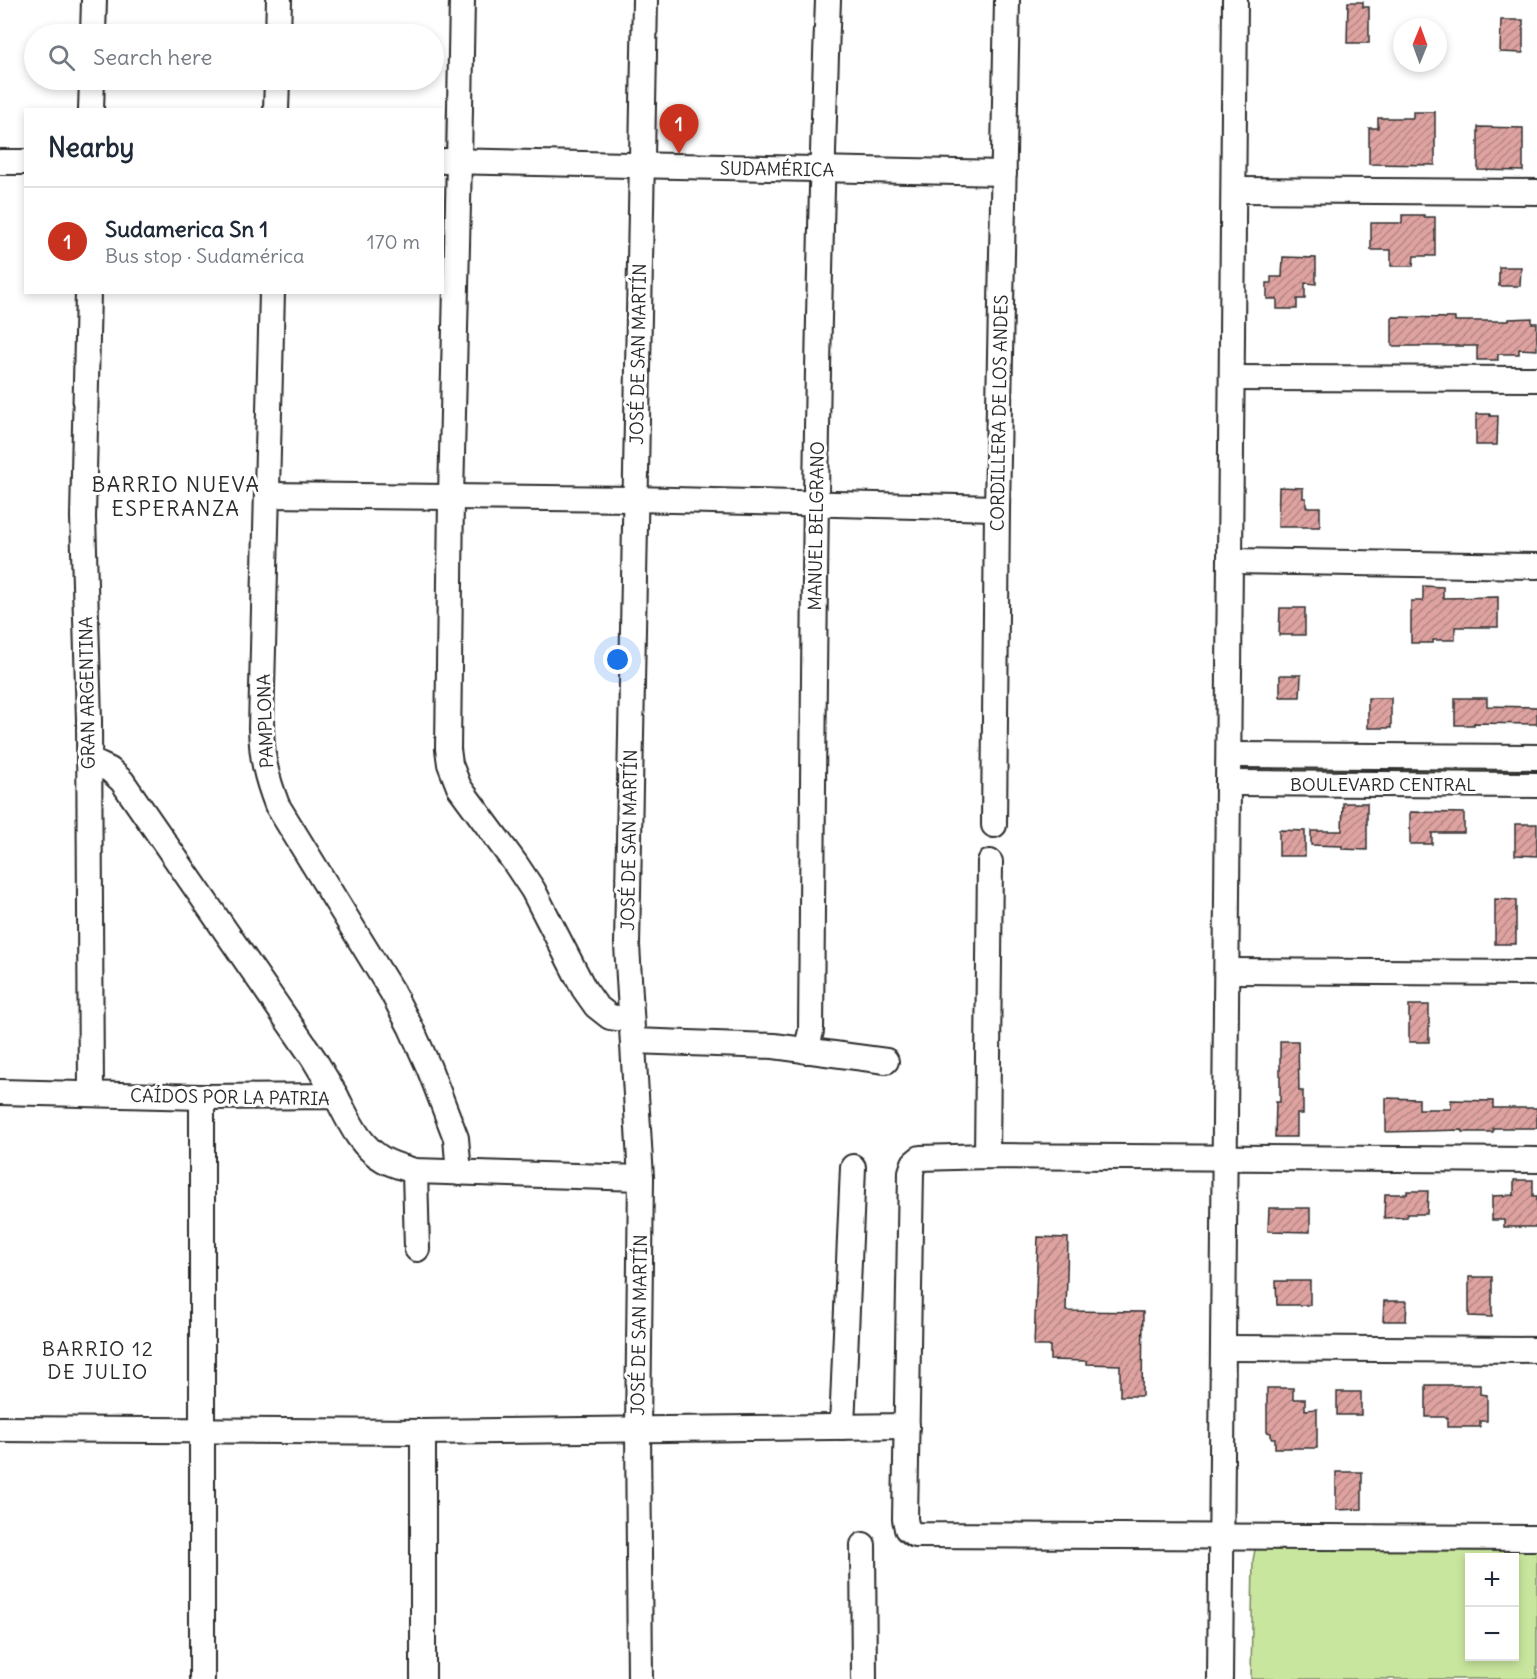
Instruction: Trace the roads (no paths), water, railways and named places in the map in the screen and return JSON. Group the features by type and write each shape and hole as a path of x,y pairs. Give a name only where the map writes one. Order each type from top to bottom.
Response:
{"street":[{"path":"93,24 94,0"},
{"path":"278,24 279,0"},
{"path":"462,0 451,161 448,749 450,765 459,787 533,890 584,989 596,1006 610,1017 632,1030 886,1061"},
{"name":"JOSÉ DE SAN MARTÍN","path":"640,1679 638,1429 641,1178 627,945 645,0"},
{"name":"MANUEL BELGRANO","path":"806,1051 811,1031 816,503 822,170 828,0"},
{"name":"CORDILLERA DE LOS ANDES","path":"994,825 997,508 1007,0"},
{"path":"1220,1679 1235,0"},
{"path":"91,108 92,90"},
{"path":"276,108 277,90"},
{"name":"SUDAMÉRICA","path":"451,161 1004,173"},
{"path":"0,162 24,162"},
{"path":"1234,190 1537,192"},
{"name":"GRAN ARGENTINA","path":"87,294 83,517 89,720 91,1094"},
{"name":"PAMPLONA","path":"272,294 262,757 277,805 387,983 411,1028 456,1138 459,1173"},
{"path":"1232,378 1537,379"},
{"path":"267,495 635,499 997,508"},
{"path":"1230,561 1537,566"},
{"name":"BOULEVARD CENTRAL","path":"1229,755 1537,757"},
{"path":"89,760 110,770 122,781 314,1059 336,1096"},
{"name":"BOULEVARD CENTRAL","path":"1228,783 1537,785"},
{"path":"987,1156 990,862"},
{"path":"1227,971 1537,973"},
{"name":"CAÍDOS POR LA PATRIA","path":"0,1092 202,1097 336,1096 354,1132 368,1149 385,1161 415,1171 641,1178"},
{"path":"202,1097 202,1679"},
{"path":"1537,1160 987,1156 920,1158 914,1163 910,1172 905,1519 907,1529 915,1535 1537,1538"},
{"path":"842,1427 853,1167"},
{"path":"415,1171 417,1249"},
{"path":"1223,1348 1537,1350"},
{"path":"0,1429 423,1432 907,1426"},
{"path":"423,1432 423,1679"},
{"path":"863,1545 864,1679"}],"place":[{"name":"Sudamerica Sn 1","path":"679,154"}],"district":[{"name":"BARRIO NUEVA ESPERANZA","path":"176,496"},
{"name":"BARRIO 12 DE JULIO","path":"98,1360"}]}
